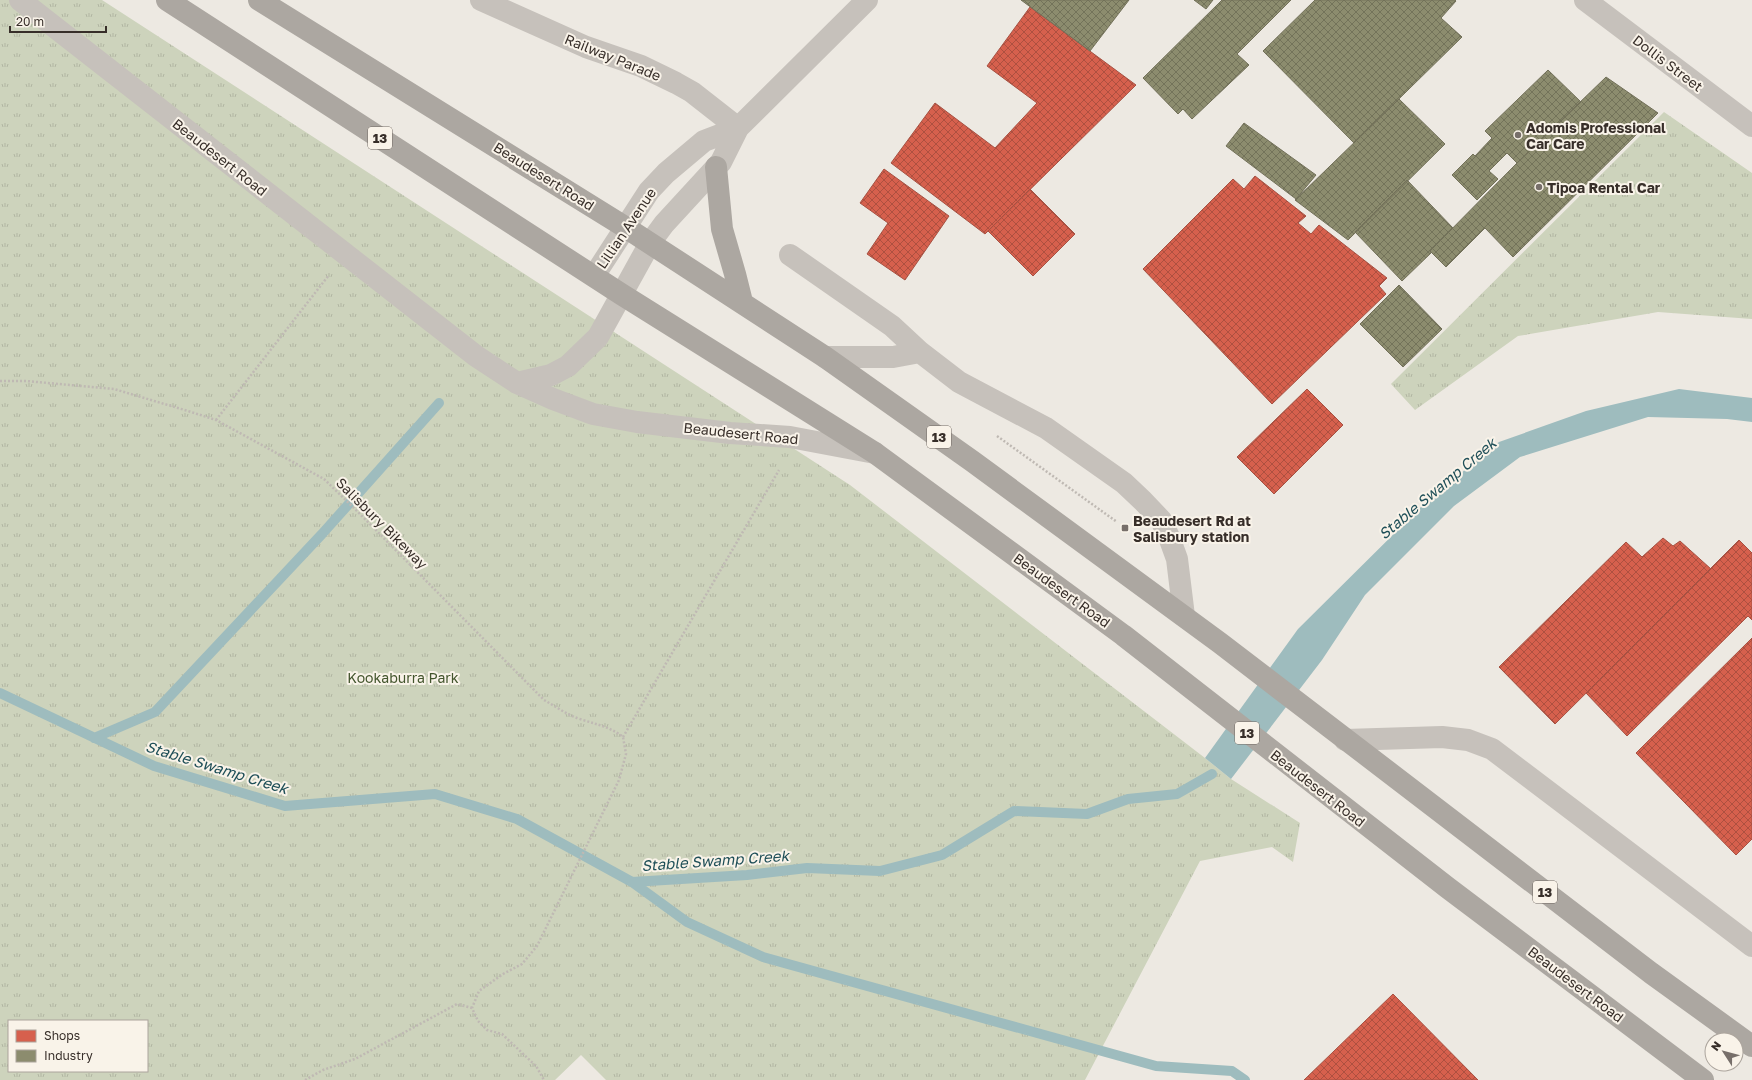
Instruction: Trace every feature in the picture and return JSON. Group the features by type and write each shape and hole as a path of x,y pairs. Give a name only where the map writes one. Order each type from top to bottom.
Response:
{"highway":[{"name":"Beaudesert Road","path":"167,0 622,294 875,454 1124,635 1307,780 1703,1080"},
{"name":"Beaudesert Road","path":"259,0 625,227 825,357 972,460 1184,616 1651,973 1752,1046"},
{"path":"716,168 722,229 742,302"}],"street":[{"name":"Beaudesert Road","path":"20,0 476,356 517,382 553,399 593,414 637,422 730,433 790,437 875,454"},
{"name":"Railway Parade","path":"481,0 586,47 641,66 676,83 692,92 738,128"},
{"name":"Lillian Avenue","path":"622,294 650,243 664,224 721,162 738,128 867,0"},
{"name":"Dollis Street","path":"1585,0 1752,126"},
{"name":"Lillian Avenue","path":"594,276 649,191 666,173 704,140 738,128"},
{"path":"790,255 892,326 920,352 959,382 1046,428 1124,483 1161,520 1177,559 1184,616"},
{"path":"517,382 551,374 568,366 598,337 622,294"},
{"path":"825,357 893,357 920,352"},
{"path":"1343,738 1442,737 1468,740 1492,749 1752,946"}],"path":[{"path":"216,420 345,254"},
{"name":"Salisbury Bikeway","path":"0,381 26,381 114,389 216,420 324,479 544,700 577,718 599,724 616,731 623,737"},
{"path":"472,1008 479,991 503,974 522,964 537,946 619,780 626,754 623,737 780,470"},
{"path":"305,1080 323,1070 355,1059 457,1004 472,1008 478,1020 487,1030 502,1034 536,1066 544,1080"}],"green space":[{"name":"Kookaburra Park","path":"0,0 102,0 850,485 1231,779 1300,823 1293,862 1272,847 1200,861 1085,1080 606,1080 581,1055 555,1080 0,1080"},
{"path":"1664,112 1752,173 1752,319 1658,312 1518,336 1415,410 1391,384"}],"water":[{"path":"1679,389 1752,398 1752,422 1727,419 1648,417 1520,457 1454,506 1365,595 1322,660 1231,779 1205,758 1298,629 1428,500 1499,442 1586,411"}],"building: Shops":[{"path":"1030,7 1136,85 985,234 891,163 935,103 995,148 1037,103 987,66"},
{"path":"884,169 949,216 905,280 867,254 888,223 860,203"},
{"path":"1255,176 1306,216 1298,223 1311,234 1319,225 1387,278 1379,286 1386,294 1272,404 1143,269 1233,179 1244,189"},
{"path":"1030,189 1075,234 1033,276 988,231"},
{"path":"1307,389 1343,425 1274,494 1237,457"},
{"path":"1663,538 1673,546 1680,541 1711,569 1555,724 1499,667 1626,542 1642,557"},
{"path":"1739,540 1752,553 1752,620 1748,616 1627,736 1586,693"},
{"path":"1752,638 1752,839 1736,855 1636,753"},
{"path":"1393,994 1478,1080 1304,1080"}],"building: Industry":[{"path":"1021,0 1129,0 1090,51"},
{"path":"1194,0 1213,0 1206,9"},
{"path":"1222,0 1291,0 1237,54 1249,65 1192,119 1183,109 1178,114 1143,78"},
{"path":"1315,0 1455,0 1456,1 1441,18 1462,37 1354,143 1263,51"},
{"name":"Adomis Professional Car Care","path":"1548,70 1581,102 1517,163 1507,153 1489,171 1498,179 1477,200 1452,175 1473,154 1475,156 1492,138 1485,131"},
{"name":"Tipoa Rental Car","path":"1606,77 1658,113 1513,257 1485,228 1446,267 1430,251 1517,163"},
{"path":"1399,99 1445,144 1348,240 1295,200"},
{"path":"1244,123 1316,175 1296,199 1226,146"},
{"path":"1407,180 1453,228 1430,251 1431,253 1402,281 1355,232"},
{"path":"1399,285 1442,329 1403,367 1360,324"}],"waterway":[{"path":"94,738 155,712 322,534 439,403"},
{"name":"Stable Swamp Creek","path":"0,693 154,766 285,806 435,794 517,819 632,882 747,875 807,868 880,871 942,855 1014,811 1087,814 1128,799 1177,794 1212,774"},
{"path":"632,882 687,922 763,957 1156,1066 1232,1071 1245,1080"}],"place":[{"name":"Adomis Professional Car Care","path":"1518,135"},
{"name":"Tipoa Rental Car","path":"1539,187"},
{"name":"Beaudesert Rd at Salisbury station","path":"1125,528"}]}
